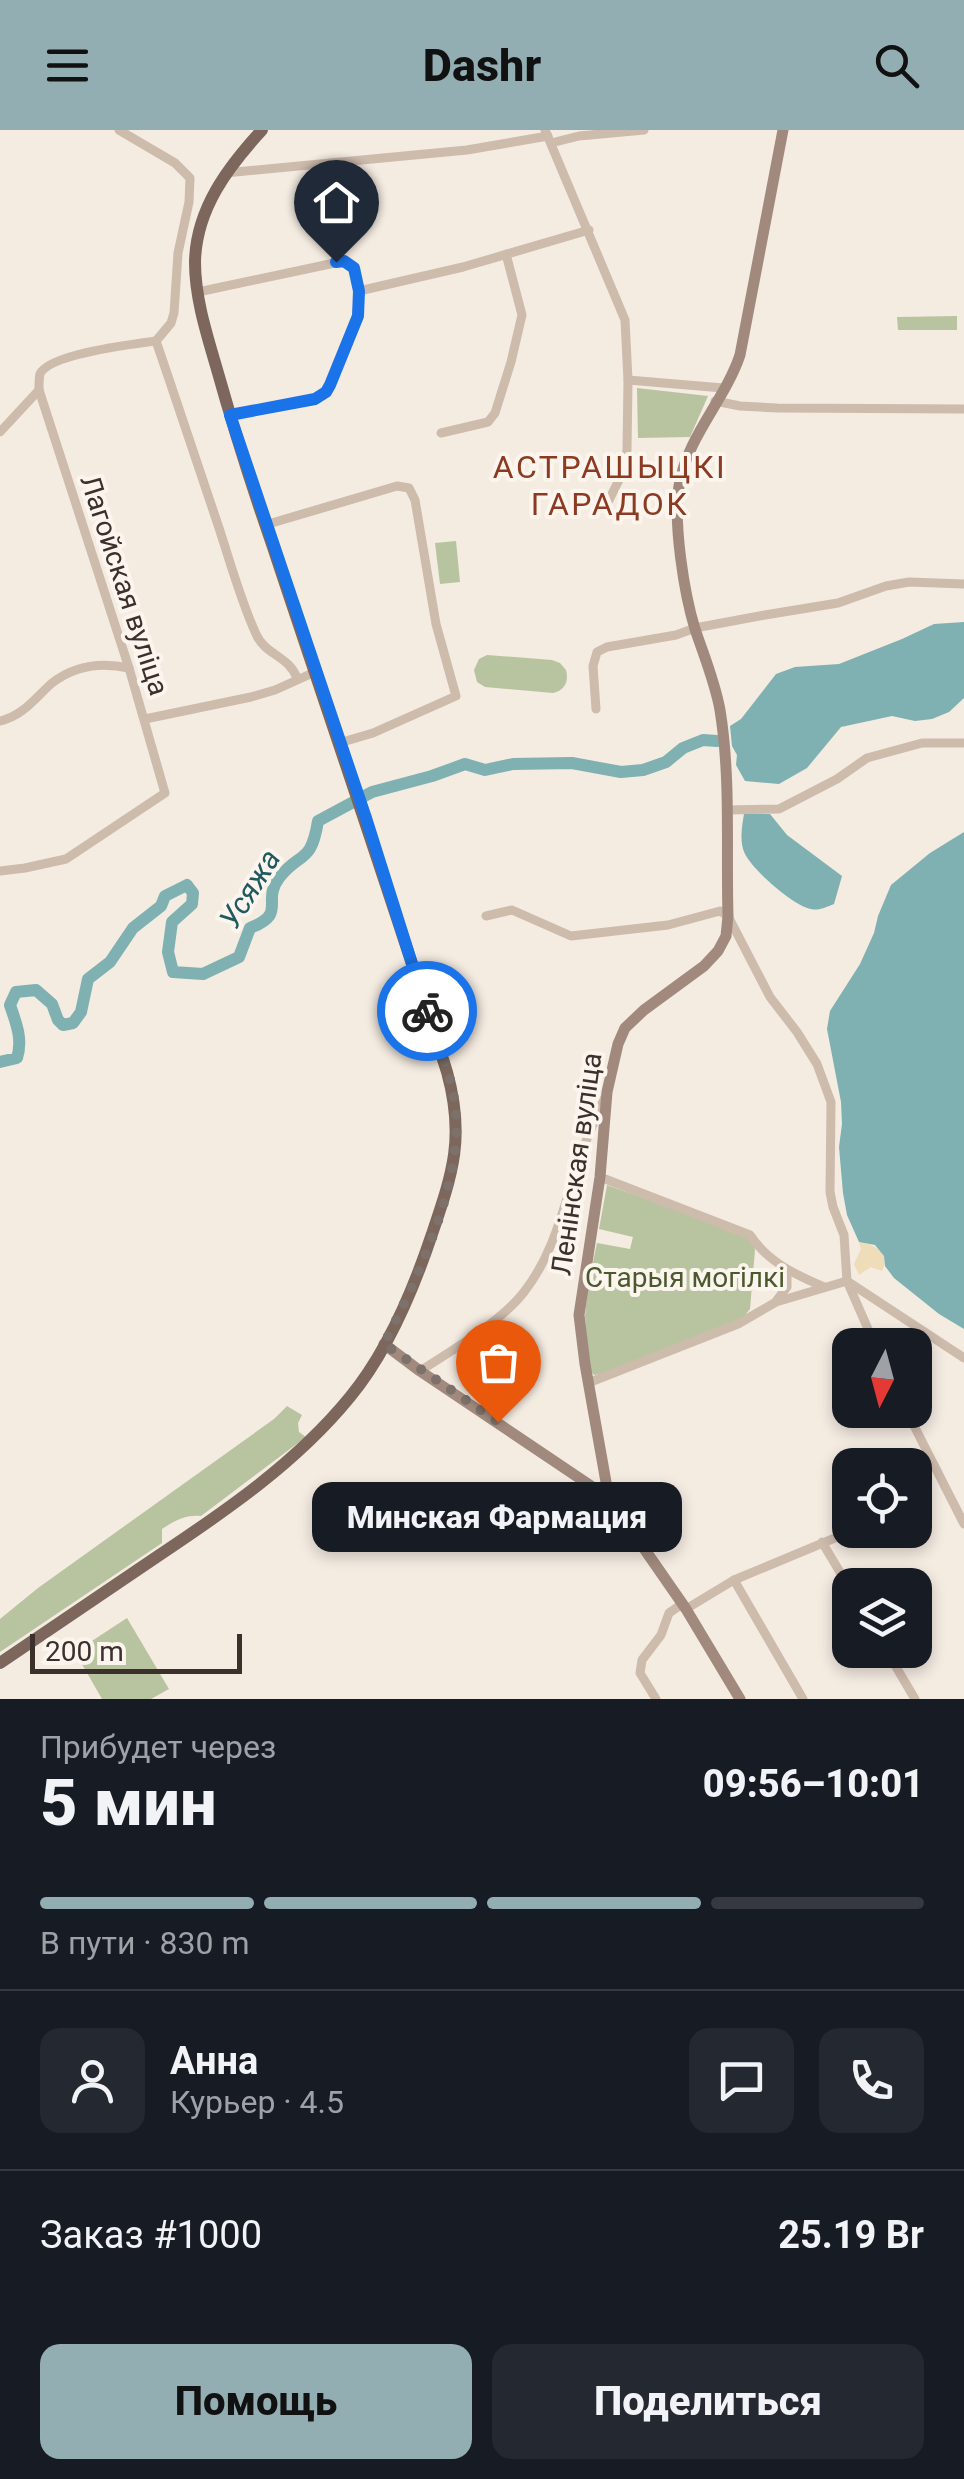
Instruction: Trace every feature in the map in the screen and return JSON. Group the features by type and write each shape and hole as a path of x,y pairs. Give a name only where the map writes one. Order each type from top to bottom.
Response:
{"main road":[{"path":"0,1663 201,1527 295,1456 352,1395 384,1344 415,1282 446,1191 456,1146 456,1115 447,1072 230,415 197,285 195,258 208,204 225,174 262,130"}],"street":[{"path":"0,432 39,390 39,376 44,370 94,350 156,340 172,323 190,178 175,164 119,130"},
{"path":"225,174 468,150 548,136 644,130"},
{"name":"Ленінская вуліца","path":"603,1494 606,1482 579,1315 600,1177 606,1092 625,1028 704,966 726,936 728,916 724,738 718,698 686,589 680,483 740,354 783,130"},
{"path":"548,136 625,320 628,450 605,508"},
{"path":"359,291 589,230"},
{"path":"440,433 488,422 495,414 522,316 506,254"},
{"path":"176,281 197,285 344,261 354,268 359,291 356,323 326,392 315,399 230,415"},
{"path":"156,340 258,640 287,662 297,678"},
{"path":"628,380 723,388"},
{"name":"Лагойская вуліца","path":"0,871 66,859 165,793 39,390"},
{"path":"715,401 777,408 964,409"},
{"path":"265,525 397,486 409,488 415,500 436,624 456,696 373,732 339,742"},
{"path":"596,709 593,666 597,652 607,647 838,604 886,586 909,582 964,584"},
{"path":"0,721 26,708 52,683 80,669 101,664 129,668"},
{"path":"144,719 275,690 315,672"},
{"path":"727,810 778,810 867,758 922,742 964,743"},
{"path":"486,916 512,910 571,936 668,924 720,911 728,916 770,997 818,1064 831,1102 830,1192 844,1235 847,1281 868,1328"},
{"path":"420,1370 494,1320 522,1295 542,1266 606,1092"},
{"path":"600,1177 750,1235 757,1246 787,1271 824,1286"},
{"path":"776,1302 787,1287 787,1271"},
{"path":"588,1383 738,1324 776,1302 847,1281 964,1358"},
{"path":"384,1344 603,1494 684,1607 740,1699"},
{"path":"932,1464 964,1524"},
{"path":"656,1699 640,1673 642,1660 661,1635 668,1614 734,1580 832,1538"},
{"path":"822,1542 837,1568"},
{"path":"734,1580 803,1699"},
{"path":"897,1668 916,1699"}],"green space":[{"path":"957,316 957,330 898,330 897,317"},
{"path":"637,388 708,396 690,437 638,438"},
{"path":"456,541 460,582 440,584 435,543"},
{"path":"487,655 552,660 566,670 566,681 561,690 553,693 485,687 477,682 474,670 479,659"},
{"name":"Старыя могілкі","path":"607,1185 748,1236 755,1250 750,1309 743,1318 594,1375 589,1369 585,1316 597,1243 630,1249 633,1237 599,1229"},
{"path":"287,1406 302,1415 299,1432 306,1437 201,1516 185,1517 162,1529 162,1543 0,1652 0,1619"},
{"path":"127,1618 169,1689 151,1699 102,1699 75,1652"}],"sand":[{"path":"859,1242 876,1247 883,1254 882,1271 871,1267 859,1275 854,1264 861,1249"}],"water":[{"path":"964,622 964,698 949,712 932,719 915,721 892,716 841,727 807,768 779,784 745,781 736,765 730,726 741,719 776,674 795,667 839,664 934,624"},
{"path":"744,814 770,814 787,835 842,876 834,904 817,909 803,906 765,878 743,849"},
{"path":"964,832 964,1329 894,1278 875,1245 859,1242 847,1215 843,1193 841,1102 827,1029 830,1011 860,964 891,885"}],"waterway":[{"name":"Усяжа","path":"0,1062 17,1058 19,1051 10,1005 16,992 36,990 52,1004 63,1025 73,1023 81,1012 88,979 110,962 133,928 161,906 165,896 187,885 193,893 192,904 172,922 168,952 173,972 203,974 239,957 250,928 271,912 272,894 279,878 312,845 318,821 372,792 465,764 485,770 513,764 572,763 621,772 643,770 666,762 683,748 703,740 717,741"}],"way so far":[{"path":"427,1011 454,1096 454,1167 422,1266 384,1344 498,1422"}],"place":[{"name":"Минская Фармация","path":"498,1422"}],"district":[{"name":"АСТРАШЫЦКІ ГАРАДОК","path":"610,486"}],"route":[{"path":"336,262 344,261 354,268 358,309 356,323 326,392 315,399 230,415 427,1011"}]}
